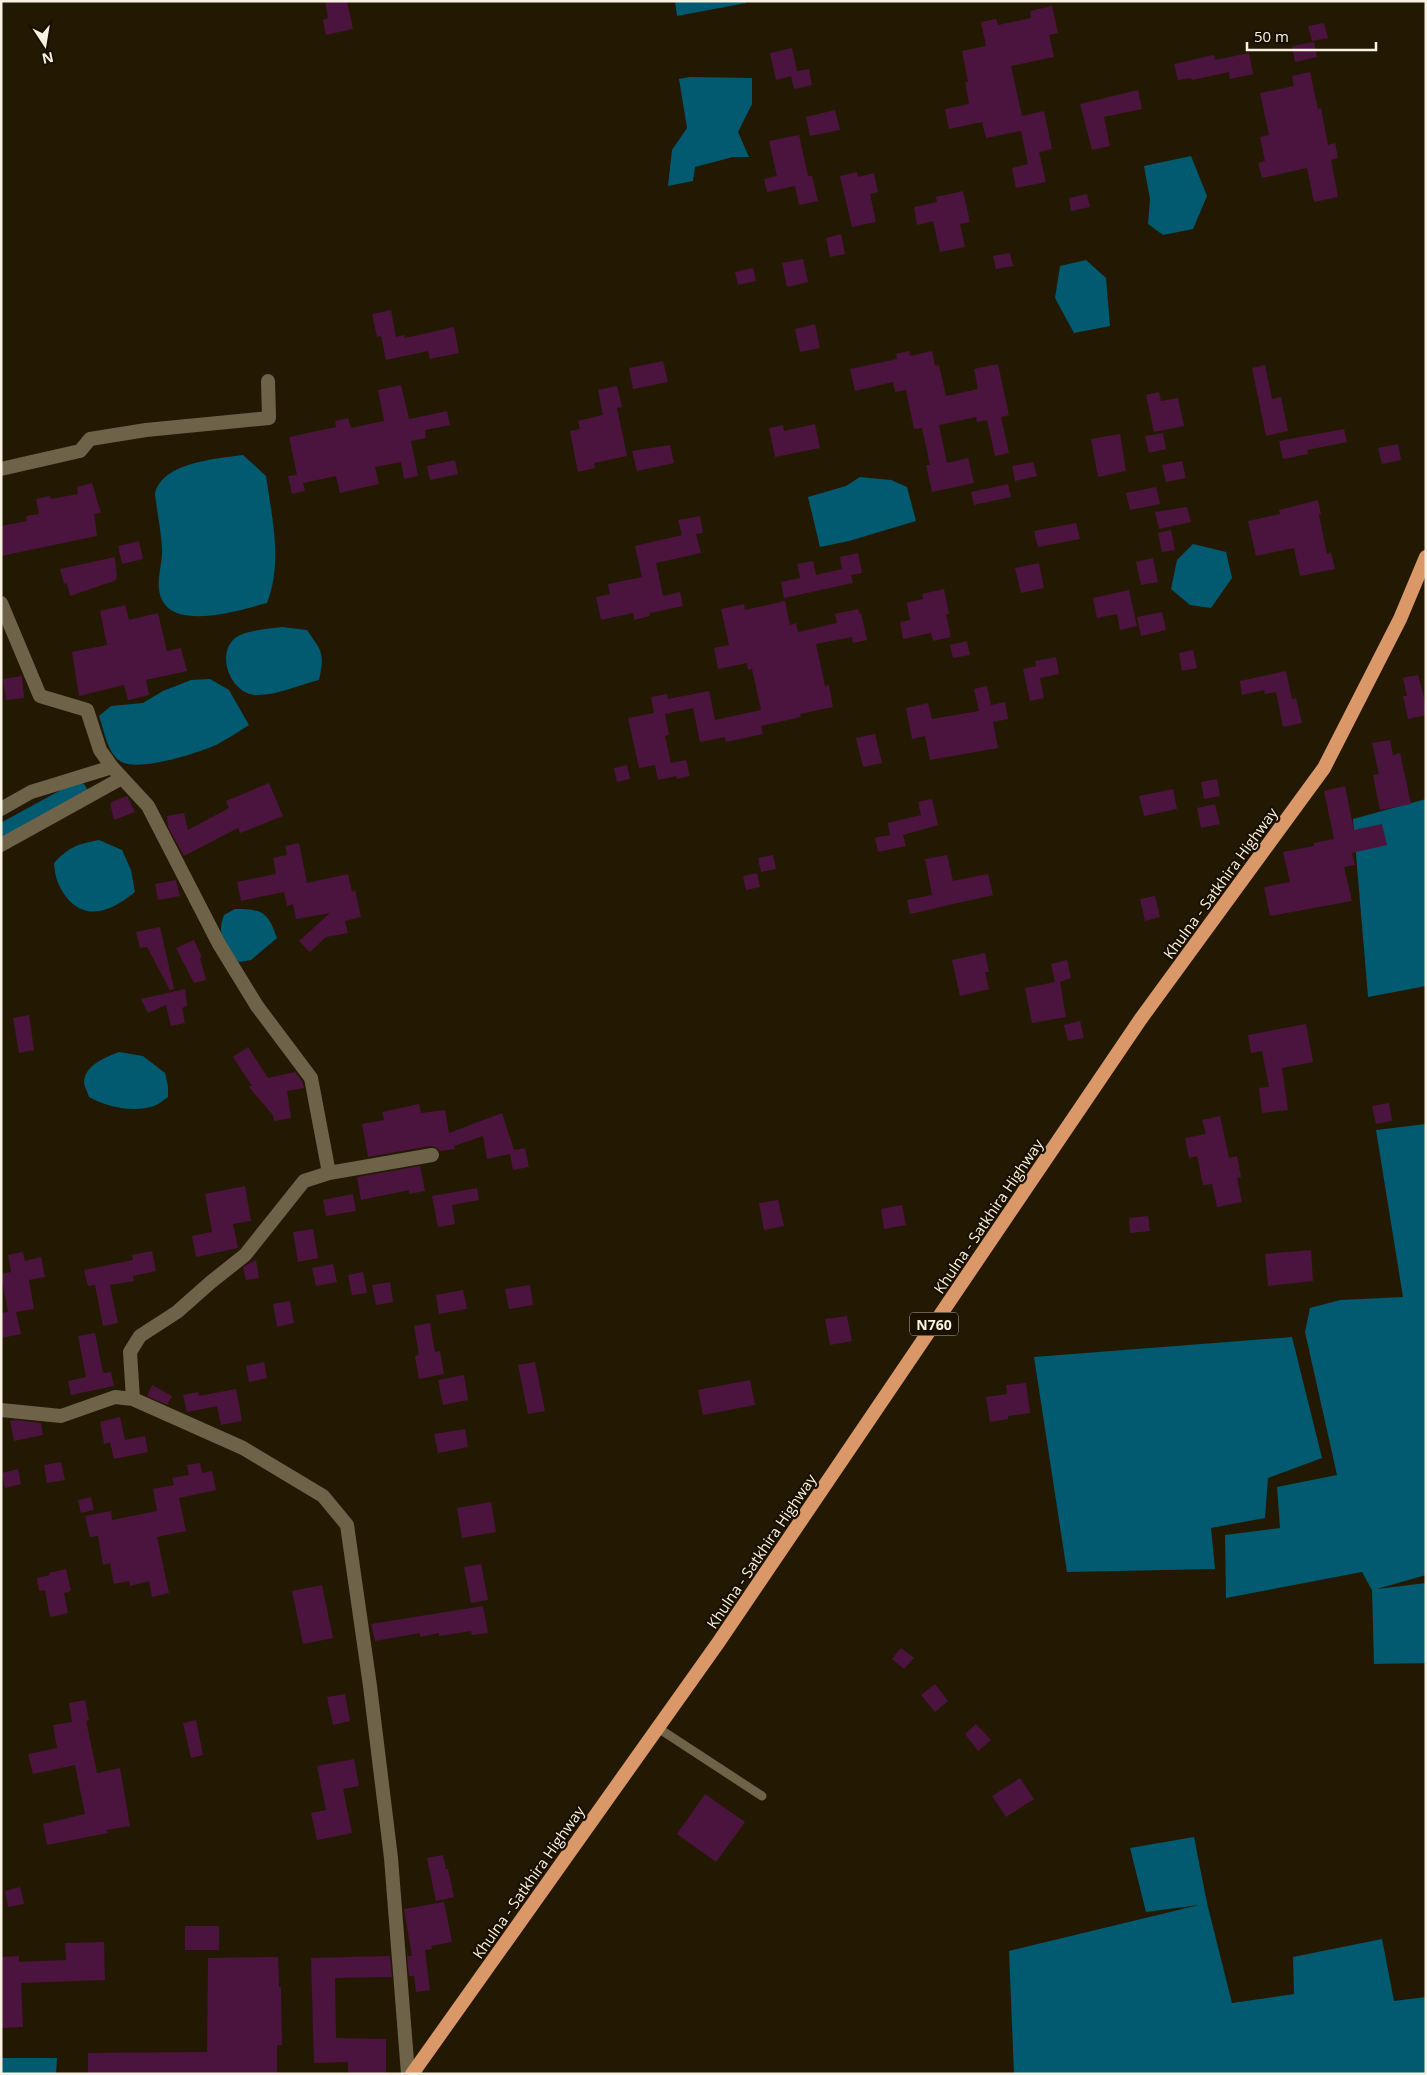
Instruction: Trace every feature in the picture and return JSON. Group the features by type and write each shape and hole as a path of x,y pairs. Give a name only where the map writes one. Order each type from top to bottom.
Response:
{"highway":[{"name":"Khulna - Satkhira Highway","path":"412,2074 724,1634 1140,1020 1324,768 1400,619 1426,557"}],"street":[{"path":"1,469 80,451 90,439 146,430 269,418 268,380"},
{"path":"1,603 40,696 86,710 100,750 148,806 219,944 258,1006 311,1078 329,1173"},
{"path":"1,808 31,792 117,772"},
{"path":"1,845 117,772"},
{"path":"133,1399 130,1352 140,1336 178,1312 245,1255 304,1181 329,1173 432,1155"},
{"path":"1,1410 60,1416 115,1397 133,1399 243,1448 323,1496 346,1525 369,1676 391,1858 408,2074"}],"lane":[{"path":"658,1728 762,1796"}],"water":[{"path":"675,1 746,1 746,3 677,16"},
{"path":"690,77 752,78 752,104 738,132 749,157 733,157 695,167 693,181 668,186 672,150 687,128 679,79"},
{"path":"1191,156 1207,196 1193,229 1163,235 1148,224 1150,199 1144,166"},
{"path":"1086,260 1106,278 1110,326 1074,333 1055,298 1060,266"},
{"path":"243,455 266,476 275,540 272,587 267,603 227,613 195,616 181,614 170,609 162,600 160,594 159,581 162,548 155,494 160,483 168,475 179,469 205,461"},
{"path":"860,477 891,480 907,487 916,521 849,541 820,547 808,497 846,486"},
{"path":"1193,544 1226,552 1232,578 1211,608 1190,605 1171,589 1177,560"},
{"path":"282,627 307,630 321,653 322,664 319,680 271,694 255,695 246,693 233,681 229,673 226,655 229,646 238,636 257,630"},
{"path":"210,679 229,690 249,725 216,745 196,753 153,763 128,764 120,761 112,752 99,716 111,706 143,703 163,691 191,680"},
{"path":"1426,799 1426,986 1368,997 1353,819"},
{"path":"99,840 122,850 131,870 135,892 110,908 92,912 75,906 67,898 57,882 54,863 75,847"},
{"path":"235,909 258,911 263,914 271,922 277,938 251,960 239,962 223,941 221,929 224,915"},
{"path":"119,1052 143,1056 165,1073 168,1097 154,1106 129,1109 104,1104 89,1097 84,1082 88,1071 97,1062"},
{"path":"1426,1124 1426,1575 1377,1589 1426,1583 1426,1663 1374,1664 1372,1590 1362,1572 1226,1598 1225,1535 1280,1528 1277,1487 1337,1475 1305,1332 1310,1308 1340,1300 1403,1297 1376,1130"},
{"path":"1292,1337 1322,1458 1268,1478 1265,1518 1211,1528 1215,1569 1067,1572 1034,1357"},
{"path":"1194,1837 1207,1903 1232,2003 1294,1994 1293,1957 1382,1939 1394,2001 1426,1997 1426,2074 1014,2074 1009,1951 1199,1905 1146,1912 1130,1848"},
{"path":"1,2058 57,2058 56,2074 1,2074"}],"building":[{"path":"325,1 347,1 353,29 326,35 323,20 328,18"},
{"path":"1052,6 1058,33 1049,35 1054,57 1011,66 1022,116 1044,111 1052,149 1039,152 1046,182 1016,188 1012,168 1028,164 1021,131 986,138 982,122 949,129 945,109 969,104 965,82 968,82 962,51 986,46 981,22 996,19 998,25 1031,18 1030,11"},
{"path":"1324,23 1328,38 1312,41 1308,26"},
{"path":"1314,42 1317,57 1295,62 1292,46"},
{"path":"792,48 797,71 809,69 812,85 794,89 791,76 776,80 770,53"},
{"path":"1249,53 1253,74 1230,79 1229,72 1192,80 1191,78 1178,80 1174,64 1214,55 1215,60"},
{"path":"1310,72 1318,109 1321,108 1328,145 1335,143 1338,158 1331,160 1338,197 1314,202 1307,168 1262,178 1258,163 1265,161 1260,137 1269,135 1260,93 1294,86 1292,76"},
{"path":"1138,90 1142,109 1104,117 1110,146 1092,150 1080,104"},
{"path":"835,110 840,130 810,136 806,117"},
{"path":"799,135 808,176 812,176 818,201 799,205 795,186 767,192 764,179 777,176 769,141"},
{"path":"857,172 858,177 874,173 878,192 870,194 876,222 852,227 840,176"},
{"path":"963,191 970,222 960,224 965,247 940,252 933,221 917,225 914,207 937,202 936,197"},
{"path":"1087,194 1090,207 1071,211 1069,198"},
{"path":"841,234 845,254 830,257 826,238"},
{"path":"1010,253 1013,266 996,269 993,256"},
{"path":"803,259 808,282 787,287 782,263"},
{"path":"753,268 756,281 738,285 735,272"},
{"path":"391,310 396,337 404,335 405,338 454,327 459,353 430,359 428,351 386,360 381,336 377,337 372,314"},
{"path":"815,324 820,348 800,352 795,329"},
{"path":"909,351 910,356 932,351 935,366 939,365 946,396 978,389 974,369 998,364 1009,415 1001,417 1009,453 995,456 987,420 977,422 976,417 939,425 947,463 968,458 974,483 932,492 926,465 930,465 922,428 914,429 906,390 895,392 893,382 855,391 850,369 897,359 896,354"},
{"path":"663,361 668,382 633,389 629,368"},
{"path":"1265,365 1272,399 1281,397 1288,431 1266,436 1252,368"},
{"path":"401,385 409,419 447,411 450,425 425,430 426,438 411,441 418,476 404,479 401,462 375,467 379,484 340,493 336,476 303,483 305,491 292,494 288,476 297,475 289,437 336,427 335,421 348,418 351,428 384,421 378,390"},
{"path":"617,386 622,407 617,408 627,456 594,463 595,468 578,472 570,431 580,429 578,421 603,415 598,390"},
{"path":"1159,392 1161,401 1178,398 1184,426 1154,432 1146,395"},
{"path":"815,424 820,448 775,457 769,428 783,425 784,431"},
{"path":"1344,429 1347,442 1307,450 1308,454 1283,459 1279,441"},
{"path":"1163,433 1166,449 1149,453 1145,436"},
{"path":"1120,434 1126,471 1098,477 1091,439"},
{"path":"1398,444 1401,460 1382,464 1378,448"},
{"path":"670,445 674,463 637,471 632,451"},
{"path":"455,460 458,474 430,480 427,466"},
{"path":"1182,461 1186,478 1166,482 1162,465"},
{"path":"1033,462 1037,476 1015,481 1012,466"},
{"path":"92,483 101,513 94,514 97,536 1,556 1,526 27,521 26,516 39,514 36,499 50,496 51,499 78,494 77,487"},
{"path":"1008,484 1011,497 974,505 971,492"},
{"path":"1156,487 1160,504 1130,510 1126,493"},
{"path":"1318,500 1327,554 1331,553 1335,569 1300,576 1294,548 1256,556 1248,521 1280,514 1279,510"},
{"path":"1187,507 1191,522 1159,529 1155,512"},
{"path":"700,516 703,533 696,534 701,553 656,563 663,596 680,592 683,606 650,613 650,616 634,620 633,613 601,620 596,597 610,594 608,584 642,577 635,546 682,535 678,520"},
{"path":"1076,523 1080,539 1038,547 1034,531"},
{"path":"1171,530 1175,550 1162,552 1158,533"},
{"path":"139,541 143,559 122,564 118,546"},
{"path":"858,553 862,573 851,575 853,583 784,598 781,582 800,578 797,564 813,561 816,575 842,569 840,557"},
{"path":"115,557 117,578 114,581 70,596 67,583 64,584 60,569"},
{"path":"1153,558 1158,582 1141,585 1136,562"},
{"path":"1039,563 1044,588 1021,593 1015,568"},
{"path":"944,589 949,614 946,614 951,637 933,641 931,633 903,639 900,622 910,620 907,603 923,599 922,594"},
{"path":"1129,590 1137,626 1120,630 1117,614 1097,618 1093,598"},
{"path":"785,601 790,625 796,623 798,632 837,623 835,614 858,609 861,613 867,640 853,643 852,637 816,644 825,686 829,685 833,707 800,714 801,717 761,726 763,734 726,742 725,737 700,742 693,708 665,714 669,735 665,736 671,763 686,760 690,776 677,779 676,776 658,780 655,765 639,768 628,718 654,713 651,697 667,694 668,699 709,691 715,720 761,710 752,669 748,670 747,663 718,669 714,648 729,645 721,609 744,604 745,610"},
{"path":"125,605 129,620 158,613 167,651 181,648 187,671 146,680 149,695 128,700 124,685 79,696 72,652 107,645 100,611"},
{"path":"1162,612 1166,630 1141,636 1137,617"},
{"path":"967,641 970,655 953,658 950,645"},
{"path":"1193,650 1197,668 1182,671 1179,653"},
{"path":"1056,657 1059,674 1040,678 1044,698 1030,701 1023,669 1036,666 1035,661"},
{"path":"1286,671 1292,699 1296,698 1302,723 1283,727 1276,692 1265,694 1264,690 1242,695 1240,681"},
{"path":"1418,675 1426,705 1426,715 1408,719 1403,696 1407,696 1403,678"},
{"path":"22,676 24,698 6,700 3,679"},
{"path":"987,686 991,705 1005,702 1008,719 993,722 998,748 930,760 925,736 912,739 906,708 928,703 932,719 979,711 974,689"},
{"path":"875,734 882,763 863,767 856,738"},
{"path":"1390,740 1393,755 1400,753 1411,804 1380,810 1373,775 1379,774 1372,743"},
{"path":"627,765 630,779 617,782 614,768"},
{"path":"1217,779 1220,796 1204,799 1201,782"},
{"path":"269,783 283,816 240,833 238,828 184,856 168,827 167,816 184,813 188,830 229,808 226,801"},
{"path":"1345,786 1354,830 1382,824 1387,845 1352,853 1355,865 1344,867 1352,901 1270,916 1264,887 1290,882 1283,852 1314,846 1314,843 1334,839 1324,791"},
{"path":"1173,789 1177,809 1144,816 1139,796"},
{"path":"127,796 135,812 114,820 110,803"},
{"path":"932,799 938,825 903,835 906,846 878,852 875,838 890,835 888,823 921,815 918,802"},
{"path":"1215,804 1220,824 1201,828 1197,808"},
{"path":"299,843 307,883 348,874 352,892 355,890 361,917 345,921 348,933 326,937 310,952 299,941 330,913 296,919 293,904 287,906 284,892 241,901 237,882 276,874 273,858 287,855 285,846"},
{"path":"773,855 776,869 761,872 758,858"},
{"path":"947,855 953,881 988,874 993,895 910,914 907,900 932,895 925,859"},
{"path":"757,873 760,887 746,890 743,876"},
{"path":"176,880 180,896 158,900 155,884"},
{"path":"1155,896 1160,917 1145,921 1140,899"},
{"path":"160,927 174,989 170,990 147,947 140,948 136,932"},
{"path":"194,940 202,957 200,958 206,980 194,983 176,948"},
{"path":"985,953 989,972 985,972 989,989 960,996 952,960"},
{"path":"1067,960 1071,978 1060,982 1066,1017 1032,1023 1025,988 1055,982 1051,964"},
{"path":"185,989 187,1006 182,1008 185,1023 171,1026 166,1005 148,1013 141,999"},
{"path":"29,1015 34,1050 19,1053 13,1018"},
{"path":"1080,1021 1084,1038 1068,1041 1064,1025"},
{"path":"1306,1024 1313,1062 1282,1068 1288,1110 1262,1113 1259,1088 1269,1087 1262,1051 1251,1053 1248,1035"},
{"path":"248,1047 268,1078 295,1072 302,1081 304,1088 287,1091 291,1118 274,1121 273,1115 248,1086 252,1086 233,1057"},
{"path":"1389,1103 1392,1121 1376,1124 1372,1106"},
{"path":"419,1104 421,1113 445,1110 449,1133 502,1113 514,1150 525,1148 529,1167 513,1170 510,1154 487,1159 483,1136 454,1146 455,1149 440,1151 430,1146 368,1157 362,1124 384,1120 382,1112"},
{"path":"1220,1116 1229,1158 1237,1156 1241,1177 1237,1178 1242,1202 1217,1207 1212,1184 1203,1185 1197,1156 1189,1158 1185,1138 1206,1134 1202,1120"},
{"path":"420,1166 425,1191 409,1194 409,1190 361,1200 357,1177"},
{"path":"245,1186 251,1221 233,1224 238,1248 196,1257 192,1236 212,1232 205,1194"},
{"path":"477,1188 479,1200 452,1205 455,1224 438,1227 432,1196"},
{"path":"353,1194 356,1211 326,1216 323,1200"},
{"path":"778,1200 784,1226 764,1230 759,1203"},
{"path":"902,1205 906,1225 884,1229 881,1209"},
{"path":"1148,1216 1150,1231 1130,1233 1129,1218"},
{"path":"313,1229 318,1258 298,1262 293,1232"},
{"path":"1311,1250 1313,1281 1268,1286 1265,1254"},
{"path":"152,1251 156,1271 133,1276 134,1281 110,1285 118,1323 103,1326 95,1285 88,1286 84,1270 133,1260 132,1255"},
{"path":"23,1252 25,1261 41,1257 45,1277 29,1280 34,1309 16,1312 21,1334 1,1338 1,1313 8,1312 1,1274 11,1272 8,1255"},
{"path":"256,1260 259,1278 246,1280 243,1267"},
{"path":"333,1264 337,1282 316,1286 312,1268"},
{"path":"363,1272 367,1293 352,1295 348,1275"},
{"path":"390,1282 393,1302 376,1305 372,1285"},
{"path":"530,1285 533,1305 509,1309 505,1289"},
{"path":"463,1290 467,1309 439,1314 436,1295"},
{"path":"290,1301 294,1323 277,1327 273,1304"},
{"path":"847,1316 852,1341 830,1345 825,1319"},
{"path":"430,1323 435,1352 440,1351 444,1374 419,1379 415,1356 419,1355 414,1326"},
{"path":"95,1333 103,1373 111,1372 114,1386 71,1395 68,1381 86,1377 78,1336"},
{"path":"264,1362 267,1378 249,1382 246,1366"},
{"path":"535,1362 545,1411 528,1414 518,1365"},
{"path":"464,1375 468,1400 443,1405 438,1380"},
{"path":"750,1380 755,1405 703,1415 698,1390"},
{"path":"1026,1383 1030,1413 1008,1416 1008,1419 990,1422 986,1397 1007,1394 1006,1385"},
{"path":"152,1385 172,1396 167,1405 147,1396"},
{"path":"236,1389 242,1421 221,1425 217,1406 187,1412 183,1395 198,1392 199,1396"},
{"path":"120,1417 125,1440 145,1436 148,1452 114,1459 110,1442 104,1444 100,1422"},
{"path":"10,1421 41,1423 43,1435 14,1441"},
{"path":"465,1429 468,1447 438,1453 434,1434"},
{"path":"61,1462 65,1480 47,1483 44,1465"},
{"path":"200,1463 202,1473 212,1471 216,1490 179,1498 186,1531 157,1537 169,1593 152,1597 149,1581 130,1586 129,1581 114,1584 110,1563 103,1565 98,1536 90,1537 85,1516 111,1511 112,1520 157,1511 153,1489 174,1485 172,1478 189,1475 187,1465"},
{"path":"18,1469 21,1484 5,1488 2,1473"},
{"path":"91,1497 94,1510 81,1513 78,1500"},
{"path":"491,1502 496,1532 462,1538 457,1508"},
{"path":"481,1564 488,1600 471,1603 464,1567"},
{"path":"66,1569 71,1591 64,1593 68,1613 50,1617 45,1590 39,1591 37,1578"},
{"path":"322,1585 333,1638 303,1644 292,1591"},
{"path":"483,1606 488,1633 472,1635 471,1631 439,1636 439,1633 420,1637 420,1633 375,1641 371,1624"},
{"path":"901,1648 914,1658 904,1669 892,1659"},
{"path":"935,1684 948,1701 935,1712 921,1695"},
{"path":"345,1694 350,1721 333,1725 327,1697"},
{"path":"85,1700 89,1720 86,1721 97,1773 120,1768 130,1826 107,1830 108,1833 47,1845 43,1824 85,1814 75,1765 33,1774 28,1754 57,1748 53,1725 72,1722 69,1703"},
{"path":"196,1720 203,1755 191,1758 183,1723"},
{"path":"976,1724 991,1740 978,1751 965,1734"},
{"path":"354,1759 359,1786 343,1789 352,1833 317,1840 311,1813 326,1810 317,1766"},
{"path":"1020,1778 1034,1799 1006,1817 992,1796"},
{"path":"705,1794 745,1822 716,1862 677,1834"},
{"path":"443,1855 454,1897 436,1901 427,1858"},
{"path":"20,1887 24,1904 8,1907 5,1891"},
{"path":"444,1902 452,1942 431,1946 432,1949 425,1950 430,1990 416,1992 414,1976 409,1976 407,1956 412,1956 404,1909"},
{"path":"185,1926 219,1926 219,1950 185,1950"},
{"path":"104,1942 105,1980 21,1983 23,2027 1,2028 1,1957 19,1956 19,1962 66,1960 65,1943"},
{"path":"390,1956 392,1977 335,1978 336,2038 386,2039 386,2074 348,2073 348,2062 314,2063 311,1958"},
{"path":"278,1957 279,1987 281,1987 282,2045 277,2045 277,2074 88,2074 88,2053 207,2052 208,1958"}],"waterway":[{"path":"1,833 78,791"}]}
